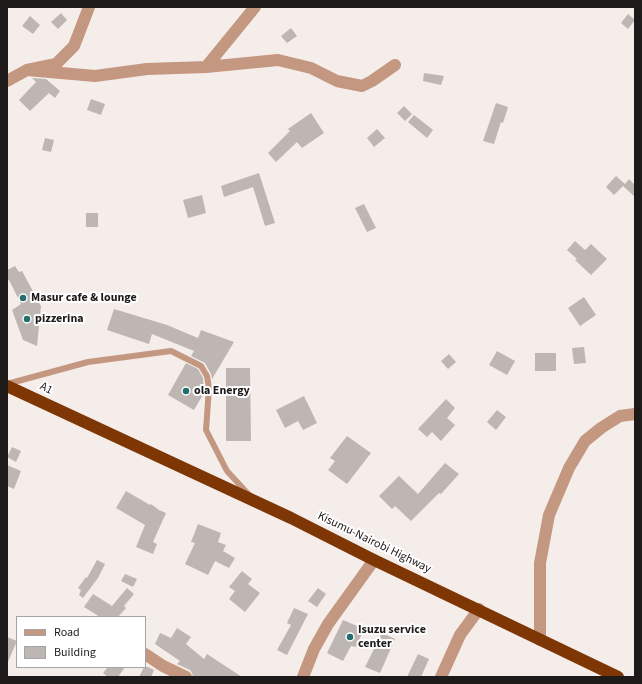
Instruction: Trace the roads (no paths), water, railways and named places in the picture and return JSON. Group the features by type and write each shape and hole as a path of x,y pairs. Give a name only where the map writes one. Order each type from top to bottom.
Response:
{"highway":[{"name":"A1","path":"7,385 73,417 117,436"},
{"name":"Kisumu-Nairobi Highway","path":"117,436 256,501 374,560 479,609 618,677"}],"street":[{"path":"7,81 27,70 56,64 74,46 89,7"},
{"path":"206,67 255,7"},
{"path":"27,70 95,76 147,69 206,67 278,60 311,68 337,81 362,86 395,65"},
{"path":"540,640 540,563 549,516 569,468 586,441 601,428 620,416 635,414"},
{"path":"303,677 314,649 328,624 374,560"},
{"path":"441,677 460,635 479,609"},
{"path":"146,655 163,666 186,677"}],"lane":[{"path":"7,385 88,362 171,351 201,366 207,376 209,388 206,430 227,471 256,501"}],"place":[{"name":"Masur cafe & lounge","path":"23,298"},
{"name":"pizzerina","path":"27,319"},
{"name":"ola Energy","path":"186,391"},
{"name":"Isuzu service center","path":"350,637"}]}
